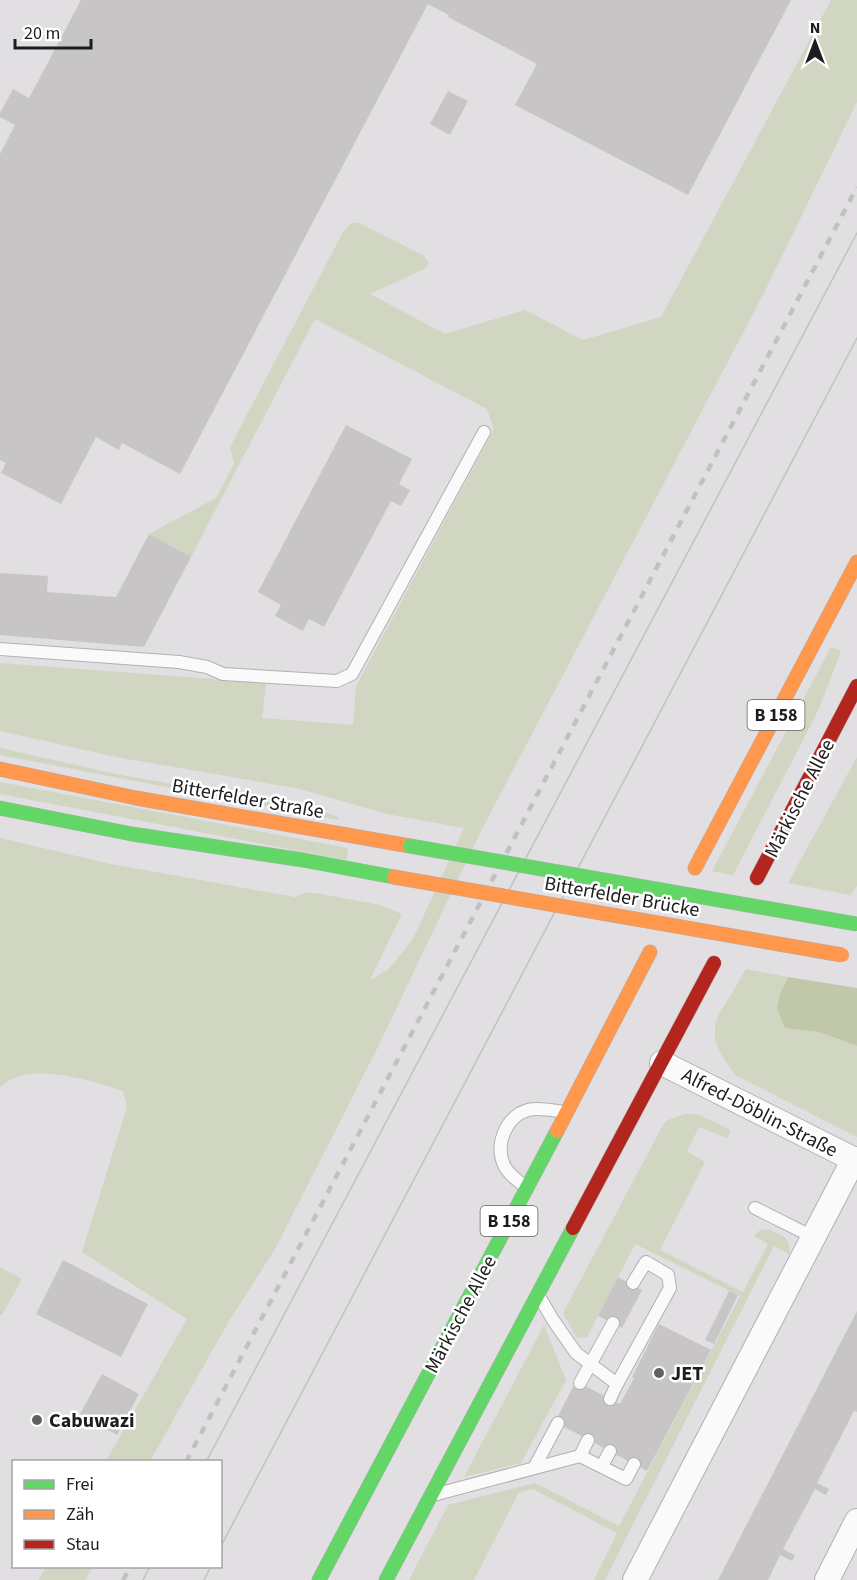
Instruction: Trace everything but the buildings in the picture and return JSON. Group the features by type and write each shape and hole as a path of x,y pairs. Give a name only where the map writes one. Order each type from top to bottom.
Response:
{"main road":[{"name":"B 158","path":"695,868 857,562"},
{"name":"Märkische Allee","path":"757,878 856,690"},
{"name":"Bitterfelder Straße","path":"0,769 136,798 410,846"},
{"path":"80,787 97,803"},
{"path":"0,808 132,834"},
{"path":"114,819 132,834"},
{"name":"Bitterfelder Brücke","path":"132,834 303,860 857,957"},
{"name":"Bitterfelder Brücke","path":"410,846 857,924"},
{"name":"Märkische Allee","path":"319,1580 650,952"},
{"name":"B 158","path":"386,1580 714,963"}],"street":[{"name":"Alfred-Döblin-Straße","path":"662,1063 855,1160"},
{"path":"635,1580 855,1160"},
{"path":"827,1580 857,1521"}],"lane":[{"path":"0,649 179,662 207,667 223,674 337,681 352,674 484,432"},
{"path":"527,1188 508,1172 504,1165 501,1150 503,1132 512,1120 528,1110 567,1113"},
{"path":"755,1208 813,1237"},
{"path":"610,1399 670,1288 668,1275 646,1262 633,1283"},
{"path":"538,1294 576,1353 617,1384"},
{"path":"580,1383 613,1323"},
{"path":"534,1468 558,1424"},
{"path":"580,1456 588,1440"},
{"path":"602,1466 610,1451"},
{"path":"430,1496 580,1456 626,1479 634,1464"}],"green space":[{"path":"831,0 857,0 857,102 765,291 481,831 376,1051 275,1249 229,1321 151,1460 107,1460 187,1319 82,1252 127,1107 123,1091 82,1079 52,1074 24,1075 0,1087 0,838 111,864 295,897 304,893 316,893 380,905 402,914 370,980 389,969 413,939 464,828 387,814 300,789 116,757 0,731 0,663 266,683 262,718 353,725 356,686 494,429 487,409 315,319 191,557 149,534 216,498 234,464 230,447 343,232 351,224 359,223 424,256 429,263 426,268 370,294 445,334 525,310 583,340 661,317"},
{"path":"831,647 841,651 816,715 733,875 712,871"},
{"path":"0,748 116,774 319,810 338,817 338,820 0,755"},
{"path":"857,757 857,886 850,895 788,883"},
{"path":"0,782 348,848 347,860 0,794"},
{"path":"746,969 788,977 780,993 785,1028 819,1032 857,1046 857,1137 735,1075 722,1056 715,1041 715,1026 718,1016"},
{"path":"788,977 857,988 857,1046 819,1032 785,1028 777,1009 780,993"},
{"path":"685,1114 697,1114 731,1130 727,1138 699,1127 687,1151 705,1162 660,1250 743,1292 768,1244 754,1236 759,1231 767,1229 783,1236 788,1242 790,1253 774,1246 605,1580 594,1580 617,1533 533,1489 519,1492 474,1580 409,1580 448,1505 535,1483 619,1526 740,1296 635,1244 587,1337 577,1338 563,1313 663,1125 668,1120"},
{"path":"0,1267 22,1279 2,1315 0,1315"},
{"path":"544,1325 566,1380 521,1463 464,1477"},
{"path":"45,1568 91,1568 85,1580 38,1580"}],"tram line":[{"path":"207,1460 857,233"},
{"path":"222,1544 857,338"},
{"path":"143,1580 149,1568"},
{"path":"204,1580 210,1568"}],"railway":[{"path":"187,1460 857,187"},
{"path":"123,1580 130,1568"}],"traffic: fast":[{"path":"0,808 132,834 303,860 394,877"},
{"path":"410,846 857,924"},
{"path":"319,1580 557,1131"},
{"path":"386,1580 573,1228"}],"traffic: slow":[{"path":"695,868 857,562"},
{"path":"0,769 136,798 410,846"},
{"path":"394,877 842,955"},
{"path":"557,1131 650,952"}],"traffic: jam":[{"path":"757,878 857,686"},
{"path":"573,1228 714,963"}],"place":[{"name":"JET","path":"659,1373"},
{"name":"Cabuwazi","path":"37,1420"}]}
